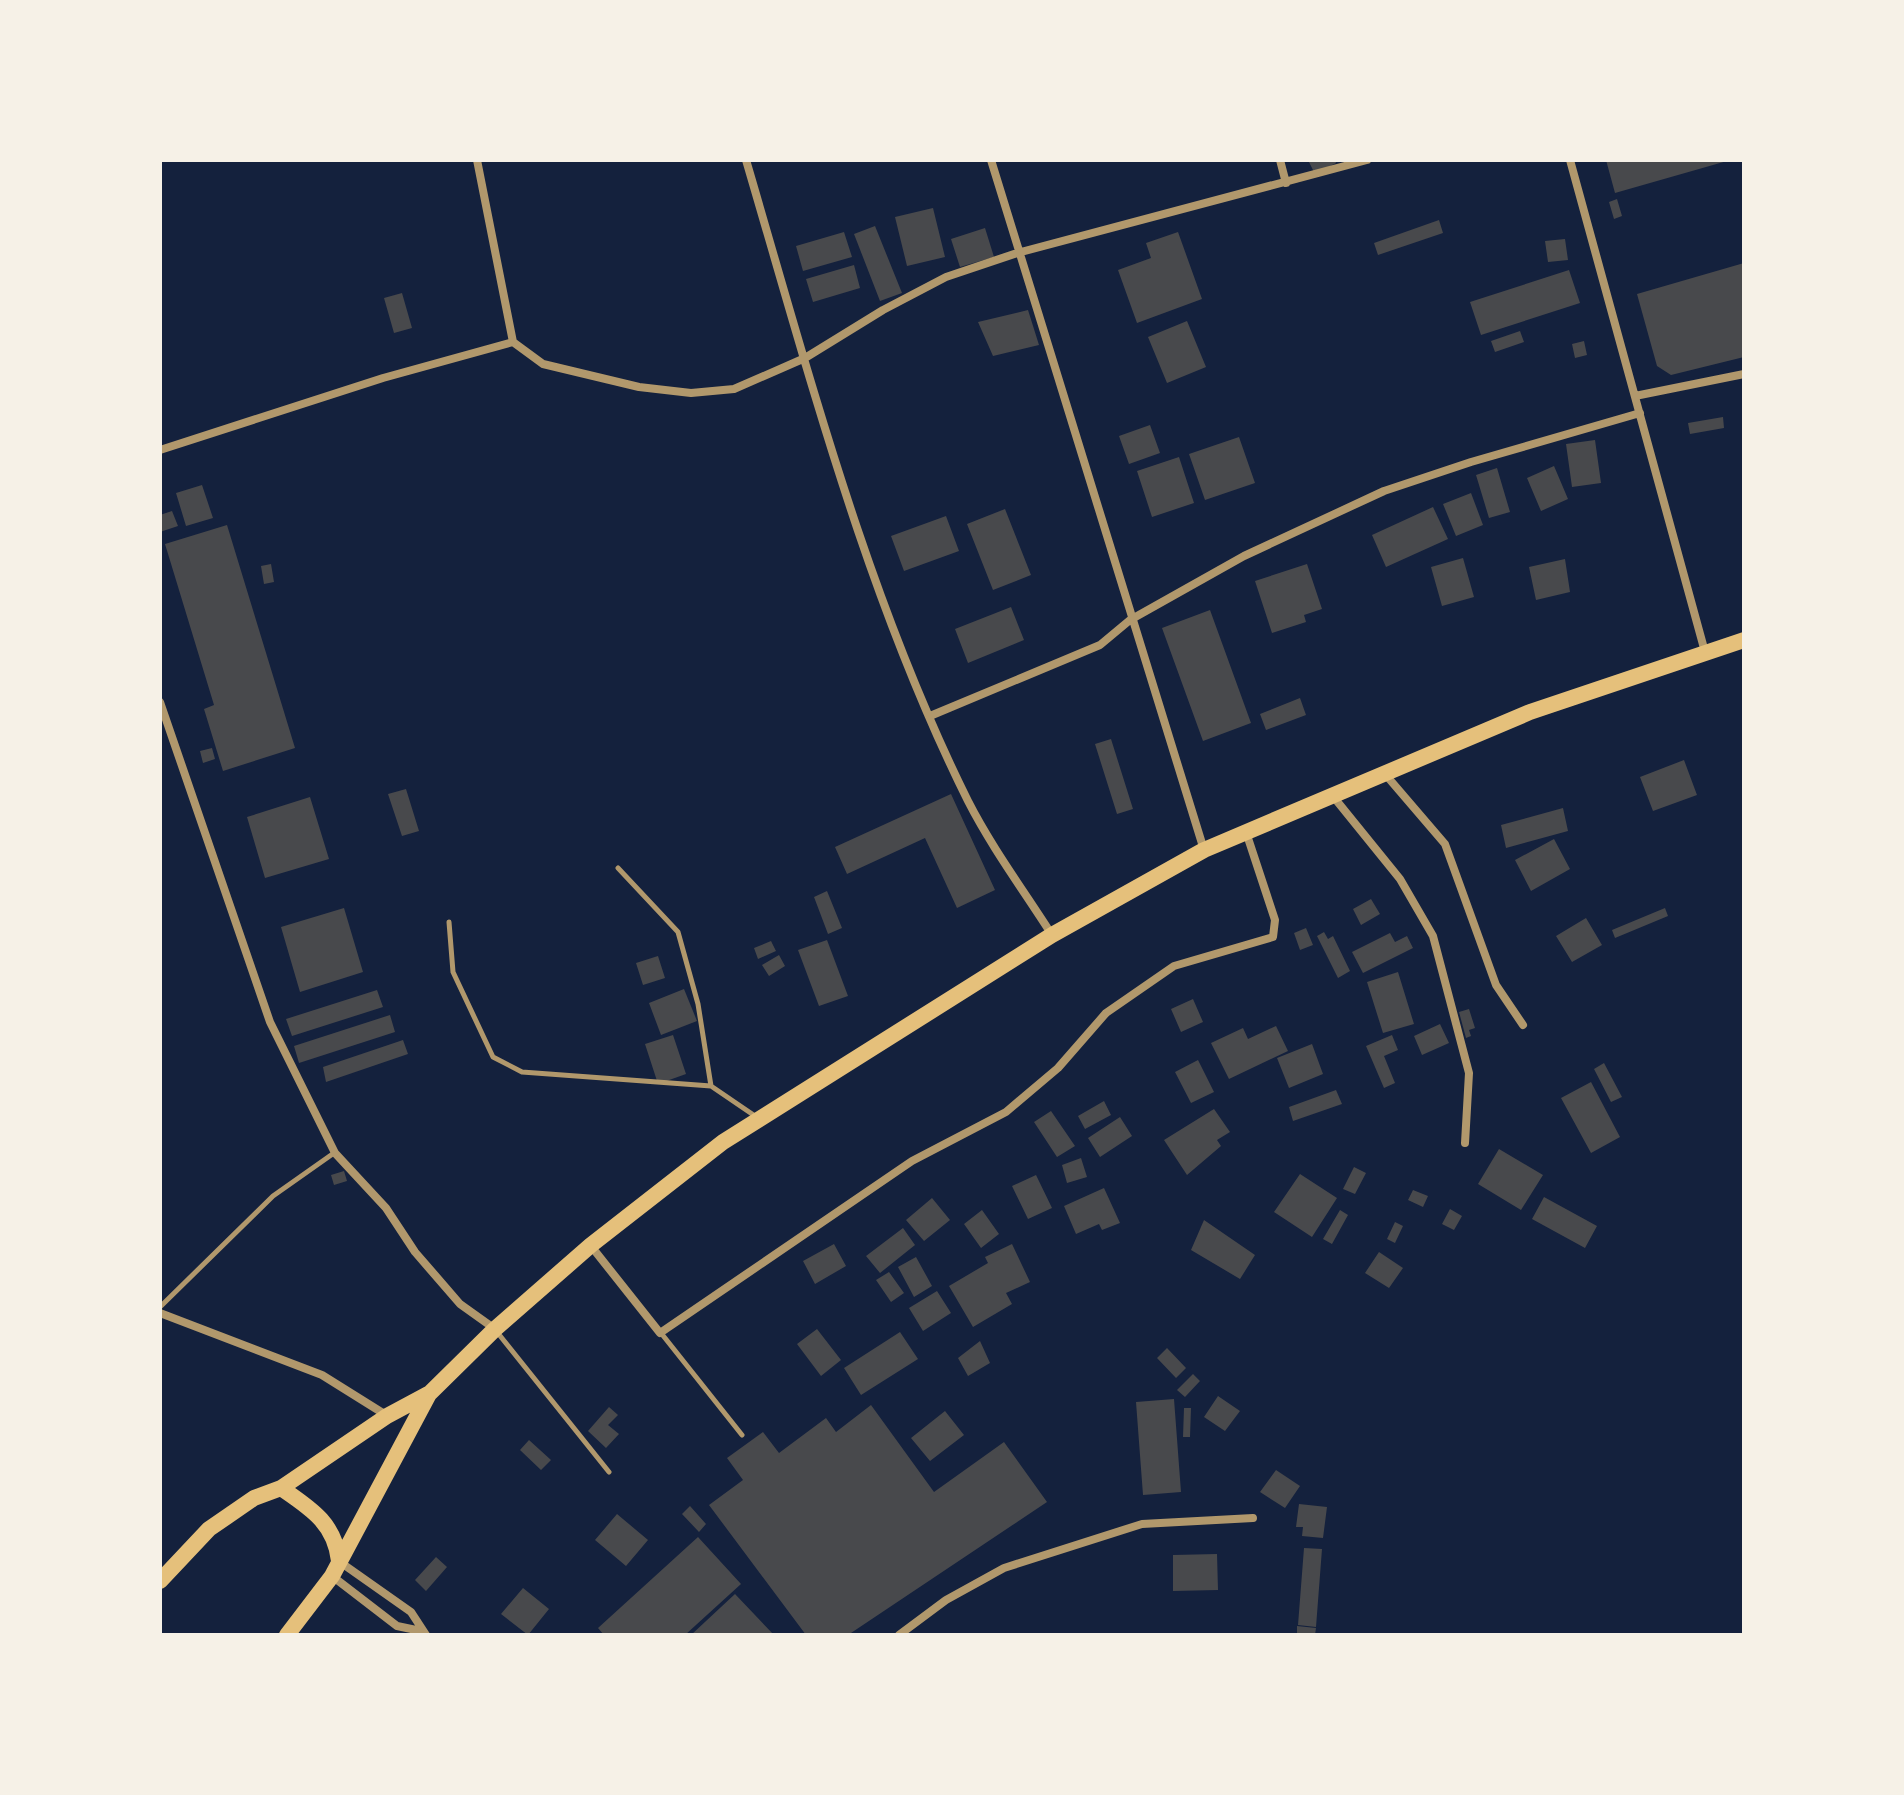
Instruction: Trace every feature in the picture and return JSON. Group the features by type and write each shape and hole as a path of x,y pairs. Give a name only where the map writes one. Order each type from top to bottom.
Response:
{"highway":[{"path":"160,1581 209,1529 254,1498 281,1488 387,1416 429,1394 495,1329 656,1191 759,1119 1052,935 1204,850 1332,794 1530,712 1744,640"},
{"path":"287,1635 335,1568 429,1394"},
{"path":"281,1488 317,1513 329,1527 337,1543 335,1568"}],"street":[{"path":"477,160 513,342 543,364 639,387 691,393 734,389 805,358 946,277 1017,253 1367,160"},
{"path":"746,160 844,494 930,716 970,804 1052,935"},
{"path":"991,160 1130,620 1204,850"},
{"path":"1280,160 1286,183"},
{"path":"1570,160 1705,652"},
{"path":"160,450 383,378 513,342"},
{"path":"1635,396 1744,374"},
{"path":"930,716 1100,645 1130,620 1244,556 1384,491 1640,413"},
{"path":"160,702 270,1022 335,1153 386,1208 415,1252 460,1304 495,1329"},
{"path":"1384,773 1445,844 1496,985 1523,1025"},
{"path":"1332,794 1400,879 1433,936 1469,1073 1465,1143"},
{"path":"591,1245 660,1333 912,1161 1006,1112 1058,1068 1106,1013 1174,966 1273,937 1275,920 1246,832"},
{"path":"160,1310 322,1375 387,1416"},
{"path":"899,1635 946,1600 1004,1568 1142,1524 1253,1518"},
{"path":"335,1568 411,1612 424,1633"},
{"path":"335,1568 397,1626 424,1633"}],"lane":[{"path":"618,868 678,932 698,1004 711,1086"},
{"path":"449,922 453,972 493,1057 522,1072 644,1084 711,1086 759,1119"},
{"path":"160,1310 273,1196 335,1153"},
{"path":"495,1329 609,1472"},
{"path":"660,1333 742,1435"}],"building":[{"path":"1308,160 1335,160 1336,163 1315,174"},
{"path":"1606,160 1726,160 1727,161 1615,193"},
{"path":"1617,199 1622,216 1614,219 1609,202"},
{"path":"933,208 945,257 907,266 895,217"},
{"path":"1439,220 1443,233 1378,255 1374,243"},
{"path":"875,226 902,293 880,301 854,234"},
{"path":"985,228 994,257 960,267 951,239"},
{"path":"844,232 852,257 803,271 796,246"},
{"path":"1178,232 1202,299 1137,323 1118,270 1151,258 1146,243"},
{"path":"1565,239 1568,260 1548,262 1545,241"},
{"path":"1744,263 1744,357 1671,375 1657,366 1637,294"},
{"path":"854,265 860,288 813,302 806,279"},
{"path":"1569,270 1580,303 1481,335 1470,302"},
{"path":"402,293 412,328 394,333 384,298"},
{"path":"1028,310 1039,345 993,356 978,322"},
{"path":"1187,321 1206,367 1167,383 1148,337"},
{"path":"1520,331 1524,342 1495,352 1491,341"},
{"path":"1584,341 1587,355 1575,358 1572,344"},
{"path":"1723,417 1724,428 1690,434 1688,423"},
{"path":"1150,425 1160,453 1129,464 1119,436"},
{"path":"1239,437 1255,483 1205,500 1189,454"},
{"path":"1595,440 1601,483 1572,487 1566,444"},
{"path":"1179,457 1194,503 1152,517 1137,471"},
{"path":"1554,466 1568,499 1541,511 1527,478"},
{"path":"1497,468 1510,512 1489,518 1476,475"},
{"path":"202,485 213,518 186,526 176,493"},
{"path":"1471,493 1483,525 1456,536 1443,504"},
{"path":"1433,507 1448,539 1386,567 1372,535"},
{"path":"1005,509 1031,575 993,590 967,524"},
{"path":"172,511 178,526 160,532 160,515"},
{"path":"946,516 959,551 904,571 891,536"},
{"path":"227,525 295,748 223,771 204,709 214,705 165,544"},
{"path":"1463,558 1474,597 1442,606 1431,567"},
{"path":"1565,559 1570,592 1536,600 1529,567"},
{"path":"271,564 274,582 264,584 261,566"},
{"path":"1307,564 1322,609 1304,615 1306,622 1272,633 1255,581"},
{"path":"1011,607 1024,640 968,663 955,629"},
{"path":"1210,610 1251,723 1203,741 1162,628"},
{"path":"1300,698 1306,715 1266,730 1260,714"},
{"path":"1111,739 1133,809 1117,814 1095,744"},
{"path":"212,748 215,759 203,763 200,751"},
{"path":"1684,760 1697,795 1653,811 1640,777"},
{"path":"406,789 419,831 402,836 388,794"},
{"path":"951,794 995,890 957,908 925,838 847,874 835,847"},
{"path":"310,797 329,859 265,878 247,817"},
{"path":"1563,808 1568,831 1506,848 1501,825"},
{"path":"1554,839 1570,869 1531,891 1515,860"},
{"path":"827,891 842,928 828,934 814,897"},
{"path":"1371,899 1380,914 1361,925 1353,909"},
{"path":"344,908 363,972 300,992 281,927"},
{"path":"1665,908 1668,916 1615,938 1612,930"},
{"path":"1586,918 1602,945 1572,962 1556,936"},
{"path":"1306,928 1313,945 1300,950 1294,933"},
{"path":"1324,932 1328,939 1333,936 1350,971 1338,978 1317,936"},
{"path":"1390,933 1395,942 1407,936 1413,948 1363,973 1352,952"},
{"path":"827,940 848,996 819,1006 798,950"},
{"path":"771,941 776,951 758,959 754,948"},
{"path":"779,955 785,966 769,976 762,965"},
{"path":"658,956 665,978 643,985 636,963"},
{"path":"1398,972 1414,1024 1383,1033 1367,982"},
{"path":"684,989 697,1021 661,1035 649,1003"},
{"path":"377,990 383,1007 292,1036 286,1019"},
{"path":"1193,999 1203,1022 1181,1032 1171,1009"},
{"path":"1469,1009 1475,1028 1469,1030 1471,1036 1466,1038 1459,1012"},
{"path":"390,1015 395,1032 299,1063 294,1046"},
{"path":"1440,1024 1449,1043 1422,1055 1414,1036"},
{"path":"1276,1026 1288,1051 1229,1079 1211,1043 1243,1028 1248,1039"},
{"path":"673,1035 686,1074 658,1084 645,1044"},
{"path":"1392,1035 1398,1050 1384,1056 1395,1083 1384,1088 1366,1046"},
{"path":"403,1040 408,1054 326,1082 323,1067"},
{"path":"1312,1044 1323,1074 1289,1088 1277,1058"},
{"path":"1198,1060 1214,1092 1191,1103 1175,1072"},
{"path":"1604,1063 1622,1097 1611,1102 1594,1069"},
{"path":"1591,1082 1620,1137 1591,1153 1561,1098"},
{"path":"1336,1090 1342,1104 1293,1121 1289,1107"},
{"path":"1104,1101 1111,1115 1085,1129 1078,1116"},
{"path":"1214,1109 1230,1132 1217,1140 1221,1146 1187,1175 1164,1140"},
{"path":"1051,1111 1075,1146 1057,1157 1034,1122"},
{"path":"1120,1117 1132,1136 1100,1157 1088,1138"},
{"path":"1499,1149 1543,1175 1521,1210 1478,1184"},
{"path":"1081,1158 1087,1177 1067,1183 1062,1165"},
{"path":"1354,1167 1366,1173 1355,1194 1343,1189"},
{"path":"344,1171 347,1181 334,1185 331,1175"},
{"path":"1300,1174 1337,1198 1312,1237 1274,1212"},
{"path":"1036,1175 1052,1208 1028,1219 1012,1186"},
{"path":"1104,1188 1120,1223 1102,1230 1099,1224 1076,1234 1064,1206"},
{"path":"1413,1190 1428,1196 1423,1207 1408,1200"},
{"path":"1544,1197 1597,1226 1585,1248 1532,1219"},
{"path":"932,1198 950,1220 924,1241 906,1220"},
{"path":"1450,1209 1462,1216 1454,1230 1442,1224"},
{"path":"982,1210 999,1234 981,1248 964,1224"},
{"path":"1340,1210 1348,1215 1332,1244 1323,1239"},
{"path":"1204,1220 1255,1255 1240,1279 1191,1250"},
{"path":"1395,1222 1403,1226 1395,1243 1387,1239"},
{"path":"903,1228 915,1245 880,1273 866,1256"},
{"path":"834,1244 846,1266 815,1284 803,1261"},
{"path":"1012,1244 1030,1282 1006,1293 1012,1304 973,1327 949,1286 988,1263 985,1257"},
{"path":"1379,1252 1403,1268 1389,1288 1365,1273"},
{"path":"916,1257 932,1286 914,1297 898,1267"},
{"path":"889,1272 904,1293 891,1302 876,1280"},
{"path":"937,1291 951,1313 923,1331 909,1308"},
{"path":"817,1329 841,1360 821,1376 797,1344"},
{"path":"900,1332 918,1359 861,1395 844,1368"},
{"path":"980,1341 990,1363 968,1376 958,1358"},
{"path":"1167,1348 1186,1368 1176,1378 1157,1358"},
{"path":"1193,1374 1200,1381 1185,1397 1177,1390"},
{"path":"1218,1396 1240,1411 1225,1431 1204,1417"},
{"path":"1174,1399 1181,1492 1143,1495 1136,1402"},
{"path":"871,1405 934,1492 1004,1442 1047,1502 848,1635 806,1635 709,1505 743,1480 727,1458 763,1432 779,1453 826,1418 836,1432"},
{"path":"609,1407 618,1415 608,1425 619,1434 606,1448 588,1431"},
{"path":"1184,1408 1191,1408 1190,1437 1183,1437"},
{"path":"945,1411 964,1435 930,1461 911,1438"},
{"path":"529,1440 551,1460 541,1470 520,1450"},
{"path":"1276,1470 1300,1486 1285,1508 1260,1492"},
{"path":"1299,1504 1327,1507 1323,1538 1302,1536 1303,1527 1296,1527"},
{"path":"690,1506 706,1524 699,1532 682,1514"},
{"path":"617,1514 648,1540 626,1566 595,1540"},
{"path":"698,1537 741,1584 685,1635 604,1635 598,1628"},
{"path":"1304,1548 1322,1549 1316,1627 1298,1625"},
{"path":"1217,1554 1218,1590 1173,1591 1173,1555"},
{"path":"436,1557 447,1567 426,1591 415,1580"},
{"path":"523,1588 549,1609 528,1635 501,1614"},
{"path":"735,1594 774,1635 691,1635"},
{"path":"1297,1626 1316,1628 1315,1635 1297,1635"}]}
